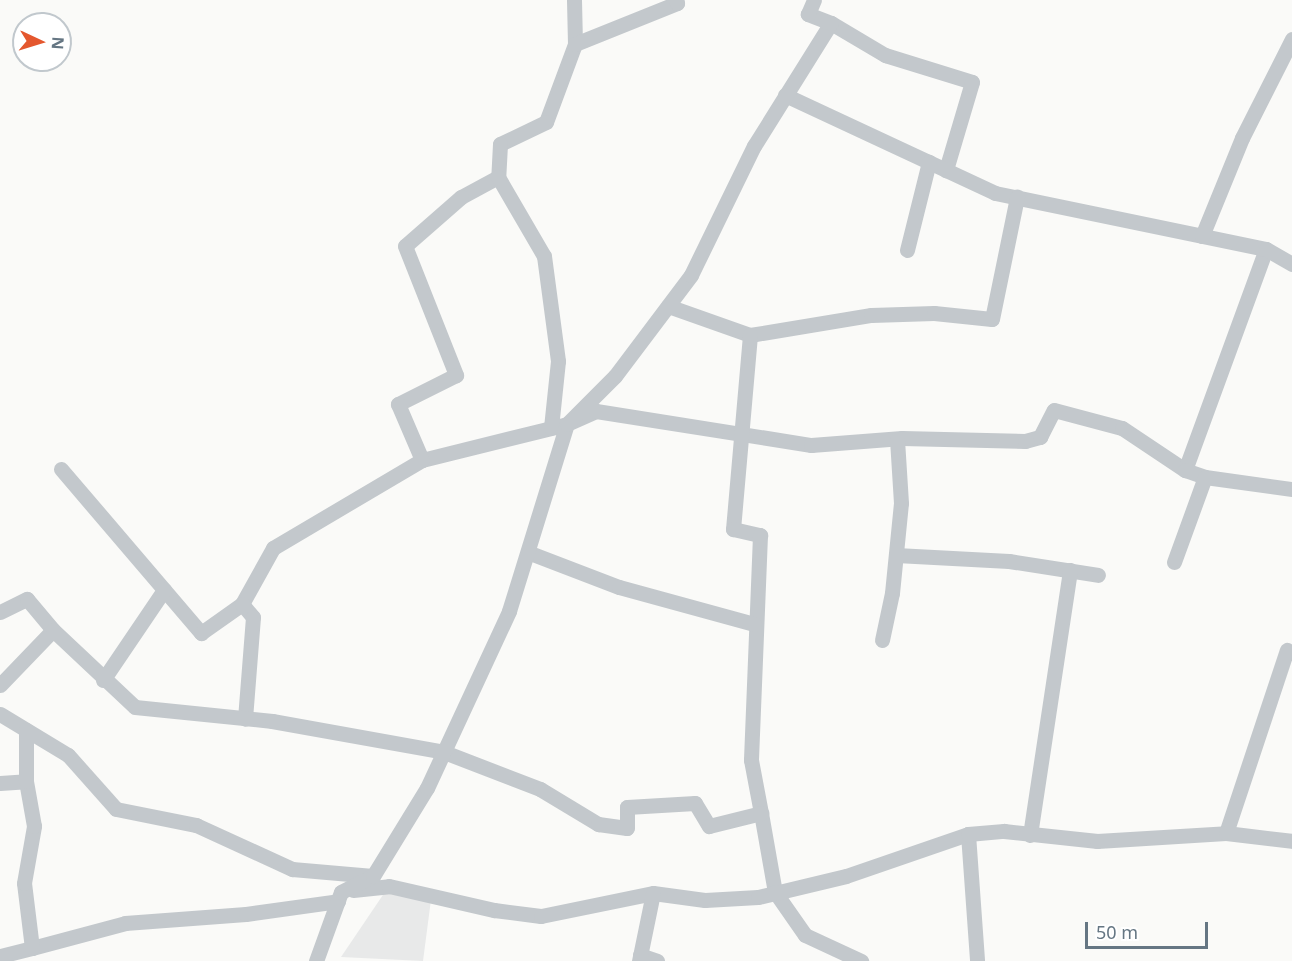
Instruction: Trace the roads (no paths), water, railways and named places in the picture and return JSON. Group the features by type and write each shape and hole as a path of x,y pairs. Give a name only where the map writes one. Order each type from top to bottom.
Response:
{"street":[{"path":"551,428 558,361 544,255 498,177 500,144 546,122 575,45 574,0"},
{"path":"575,45 677,3 676,0"},
{"path":"798,0 831,23 885,55 972,82 946,170"},
{"path":"316,961 340,896 373,876 427,788 444,752 509,611 530,553 567,424 615,376 690,275 754,146 831,23"},
{"path":"1202,236 1242,138 1292,39"},
{"path":"785,95 995,193 1266,249 1292,264"},
{"path":"907,250 929,162"},
{"path":"422,460 398,404 456,375 405,246 461,197 498,177"},
{"path":"668,306 750,335 871,315 934,313 992,319 1017,197"},
{"path":"1185,470 1266,249"},
{"path":"750,335 733,529 760,535 754,624 751,760 760,813 775,892 806,935 861,961"},
{"path":"61,469 201,633 242,604 273,548 422,460 567,424 596,411 811,445 897,439 1025,441 1040,437 1054,410 1122,428 1185,470 1205,477 1292,489"},
{"path":"882,640 896,555 901,503 897,439"},
{"path":"1173,562 1205,477"},
{"path":"530,553 619,587 754,624"},
{"path":"896,555 1009,561 1098,574"},
{"path":"1029,834 1070,570"},
{"path":"103,681 164,590"},
{"path":"0,612 27,599 53,630 103,681 135,707 245,719 444,752 540,789 598,824 627,828 627,807 695,803 709,826 760,813"},
{"path":"242,604 253,616 245,719"},
{"path":"0,685 53,630"},
{"path":"1226,833 1287,650"},
{"path":"0,714 68,755 116,809 196,825 292,869 373,876"},
{"path":"26,730 26,781 34,826 24,883 32,948"},
{"path":"0,783 26,781"},
{"path":"0,956 125,923 246,914 389,886 494,910 541,916 653,893 705,900 775,892 846,876 968,834 1004,831 1097,841 1226,833 1292,841"},
{"path":"968,834 976,961"},
{"path":"653,893 639,958 657,961"}]}
